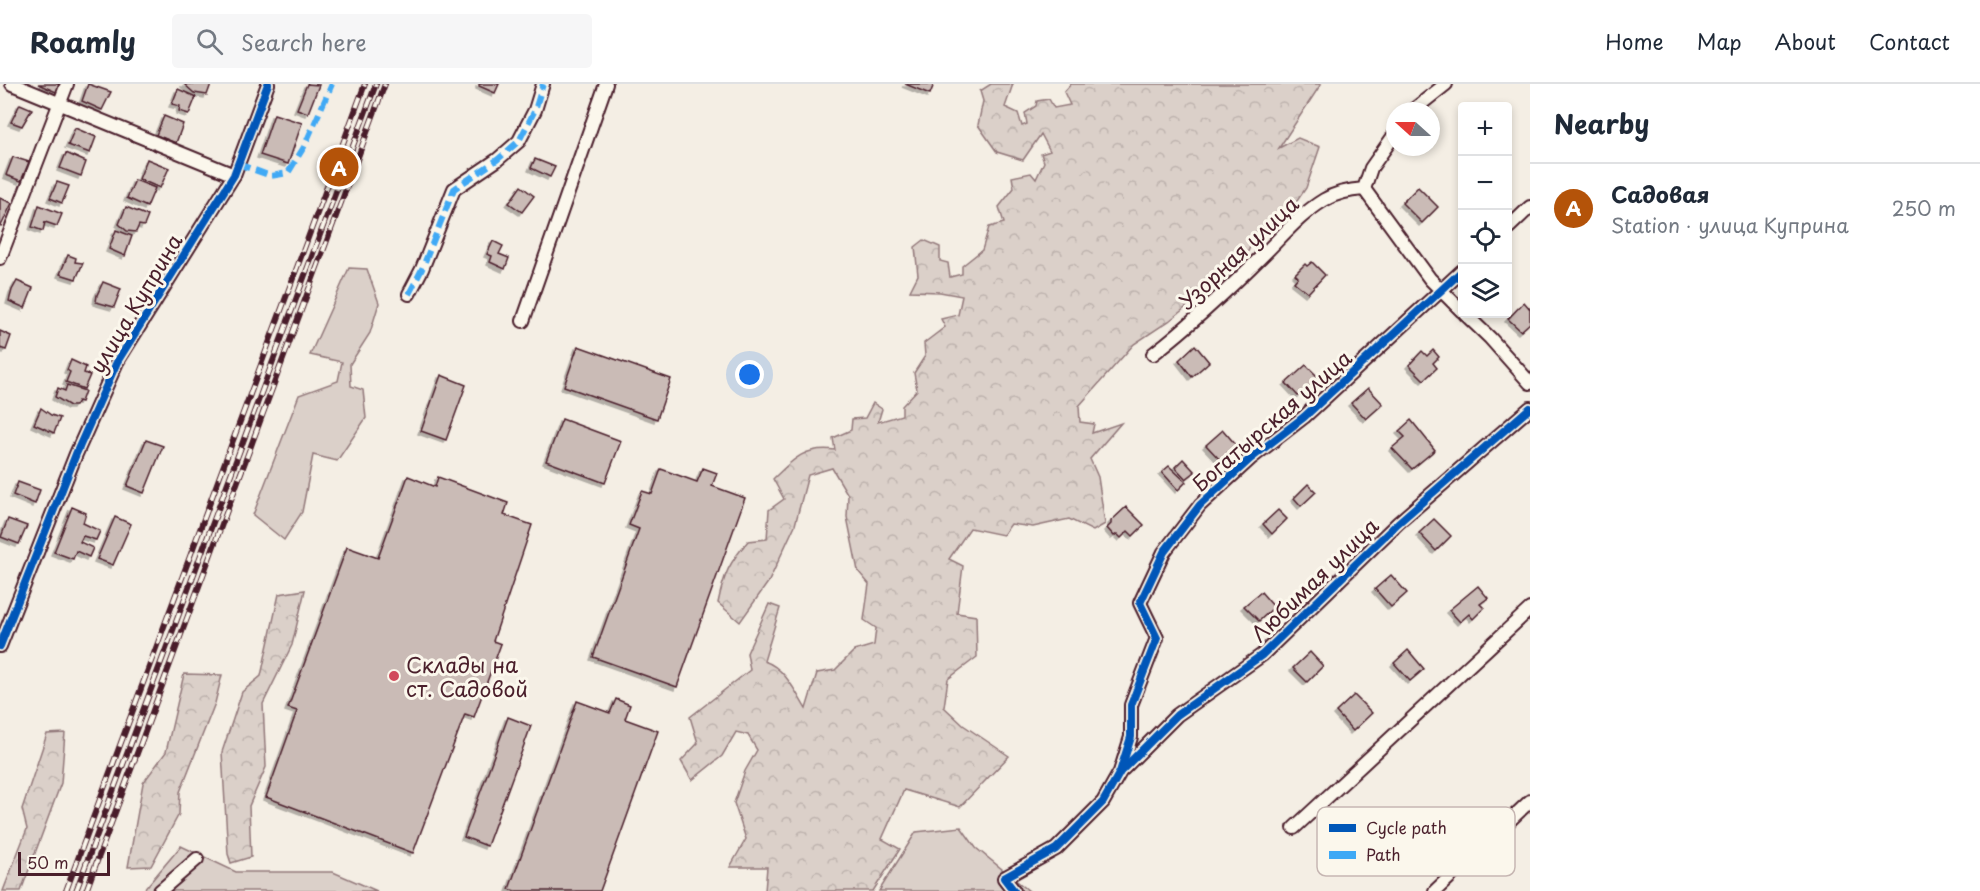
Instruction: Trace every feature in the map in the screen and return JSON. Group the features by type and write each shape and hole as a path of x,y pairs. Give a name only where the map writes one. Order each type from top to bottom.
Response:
{"street":[{"path":"12,84 234,175"},
{"path":"0,258 67,84"},
{"name":"улица Куприна","path":"0,646 76,454 117,362 234,175 268,84"},
{"path":"409,294 422,269 454,189 519,141 535,110 543,84"},
{"path":"523,321 606,84"},
{"path":"1423,102 1446,84"},
{"path":"1386,147 1371,168 1364,189 1430,279 1458,306"},
{"name":"Узорная улица","path":"1152,354 1187,328 1268,251 1294,222 1325,199 1346,191 1364,189"},
{"path":"1512,224 1530,207"},
{"name":"Богатырская улица","path":"1014,891 1004,878 1056,849 1103,802 1120,772 1131,737 1131,705 1157,638 1140,603 1164,552 1200,505 1250,459 1304,417 1458,276"},
{"path":"1470,318 1530,383"},
{"name":"Любимая улица","path":"1120,772 1177,716 1262,655 1398,523 1530,408"},
{"path":"1294,828 1530,609"},
{"path":"1515,815 1530,801"},
{"path":"160,891 197,859"},
{"path":"1435,891 1451,876"}],"green space":[{"path":"991,84 1013,84 1005,107 1018,113 1022,126 1027,124 1025,113 1036,106 1037,101 1049,99 1054,108 1070,105 1064,92 1071,84 1321,84 1279,148 1298,138 1320,147 1306,188 1286,217 1258,229 1238,274 1213,286 1204,280 1190,304 1134,344 1079,406 1080,422 1094,424 1092,433 1121,423 1090,459 1098,477 1105,524 1093,531 1069,519 1033,527 1011,524 1003,535 970,528 949,559 963,566 957,613 976,616 977,657 948,679 944,707 963,725 1009,756 960,807 904,790 882,839 900,849 873,891 765,891 767,867 730,867 746,839 734,803 745,771 757,750 748,735 736,732 722,756 692,780 681,761 698,743 690,717 750,670 747,653 769,604 780,608 764,661 784,675 806,709 817,673 835,670 854,651 874,645 876,628 864,620 869,584 858,571 847,517 848,495 832,468 808,475 795,525 769,581 740,622 718,603 723,584 728,569 748,541 767,539 769,510 784,499 773,479 787,465 807,452 835,450 833,438 851,430 852,419 865,418 873,403 882,409 878,422 902,415 902,406 917,390 914,373 925,356 924,343 945,327 941,319 958,315 962,296 940,292 910,291 918,275 915,247 924,240 940,247 940,261 948,263 950,277 962,274 962,266 982,250 989,227 1004,223 999,207 1014,188 1012,177 1031,173 1036,179 1044,162 1041,154 1050,151 1041,134 1023,160 997,152 978,125 983,101 980,91"},
{"path":"349,268 367,269 379,303 370,333 350,364 351,386 363,390 366,418 337,461 313,455 302,512 284,540 253,515 299,395 338,381 342,362 310,355"},
{"path":"305,590 292,645 263,704 266,767 249,806 251,857 231,863 228,854 222,752 242,692 261,676 279,594"},
{"path":"184,674 222,675 215,703 180,792 179,814 151,866 128,867 143,783 166,752"},
{"path":"65,733 61,783 21,891 3,891 27,829 22,809 47,734"},
{"path":"961,827 976,848 1029,891 879,891 916,832"},
{"path":"181,846 236,872 333,872 377,891 143,891"}],"building":[{"path":"38,84 59,84 56,92"},
{"path":"88,84 111,92 102,110 82,101"},
{"path":"184,84 211,84 207,95 194,93"},
{"path":"307,84 319,85 308,113 297,109"},
{"path":"479,84 499,84 495,93"},
{"path":"905,84 934,84 930,94"},
{"path":"178,89 196,97 189,114 179,111 180,106 172,104"},
{"path":"20,104 32,109 22,126 11,122"},
{"path":"274,114 302,123 288,164 260,155"},
{"path":"164,116 183,124 176,143 156,135"},
{"path":"75,128 96,137 90,153 68,145"},
{"path":"66,153 86,162 81,176 60,168"},
{"path":"13,157 29,162 21,181 6,175"},
{"path":"147,159 169,168 160,188 139,179"},
{"path":"535,159 555,167 550,177 531,168"},
{"path":"135,180 155,188 147,207 127,198"},
{"path":"57,182 69,186 62,203 50,198"},
{"path":"521,186 534,196 522,212 509,203"},
{"path":"1418,187 1438,207 1422,223 1402,203"},
{"path":"0,198 12,203 1,226 0,225"},
{"path":"39,205 62,214 57,226 45,222 43,231 32,227"},
{"path":"126,207 148,216 144,226 139,225 136,232 127,231 119,224"},
{"path":"116,230 132,236 125,256 109,249"},
{"path":"493,241 503,246 499,254 509,258 505,269 490,262 492,256 487,254"},
{"path":"68,255 76,258 75,262 83,263 76,279 60,274"},
{"path":"1312,262 1325,275 1308,293 1294,282 1298,277 1295,274 1305,264 1307,266"},
{"path":"17,281 33,288 25,308 9,301"},
{"path":"103,282 121,289 114,307 96,302"},
{"path":"1524,302 1530,309 1530,323 1521,331 1508,319 1512,318 1512,315"},
{"path":"0,331 11,336 6,350 0,348"},
{"path":"1195,345 1209,362 1192,377 1179,360"},
{"path":"578,346 671,379 657,419 564,386"},
{"path":"1433,350 1439,357 1433,363 1437,368 1424,380 1409,365 1422,351 1427,356"},
{"path":"71,360 86,367 84,373 90,375 84,389 66,382"},
{"path":"1306,365 1319,378 1298,396 1286,383"},
{"path":"441,375 466,385 446,440 421,431"},
{"path":"67,385 85,391 81,402 78,401 75,406 70,406 55,397 58,388 65,391"},
{"path":"1368,388 1383,404 1366,419 1351,403"},
{"path":"41,408 60,418 54,433 34,424"},
{"path":"562,419 621,441 605,483 546,461"},
{"path":"1411,420 1435,450 1412,469 1392,448 1405,437 1399,431"},
{"path":"1223,430 1236,445 1220,460 1206,445"},
{"path":"146,440 163,446 144,493 127,486"},
{"path":"1183,459 1195,472 1186,479 1175,467"},
{"path":"1169,466 1186,482 1178,490 1162,472"},
{"path":"703,468 717,473 712,486 745,498 677,687 593,657 639,529 629,525 642,491 652,494 661,469 697,482"},
{"name":"Склады на ст. Садовой","path":"408,476 435,487 438,477 508,503 504,515 532,525 493,641 501,644 474,717 465,714 413,853 266,797 297,711 288,708 347,547 378,558"},
{"path":"18,482 40,490 35,504 13,495"},
{"path":"1308,484 1316,492 1301,506 1294,498"},
{"path":"72,507 86,513 83,523 100,531 96,540 83,536 80,542 93,548 89,557 76,551 73,559 54,552"},
{"path":"1126,507 1144,525 1133,536 1128,531 1121,538 1117,534 1114,536 1107,528"},
{"path":"1278,510 1287,519 1272,534 1263,524"},
{"path":"115,517 131,524 113,565 97,559"},
{"path":"8,519 27,526 19,544 1,537"},
{"path":"1434,519 1451,536 1436,551 1419,533"},
{"path":"1391,575 1407,593 1391,607 1375,589"},
{"path":"1478,586 1488,598 1480,604 1484,608 1473,619 1469,614 1460,622 1449,610"},
{"path":"1261,592 1274,607 1259,621 1244,606"},
{"path":"1408,650 1424,669 1410,681 1394,663"},
{"path":"1310,652 1323,666 1307,682 1293,668"},
{"path":"1354,695 1372,713 1353,731 1336,712"},
{"path":"616,699 630,705 625,719 658,731 600,891 515,891 509,889 577,701 610,713"},
{"path":"508,717 531,726 487,846 464,837"}],"railway":[{"path":"66,891 365,84"},
{"path":"76,891 376,84"},
{"path":"86,891 385,84"}],"marked path":[{"path":"238,164 271,176 288,173 304,147 332,84"},
{"path":"409,294 422,269 454,189 497,160 519,141 535,110 543,84"}],"cycle path":[{"path":"0,646 76,454 117,362 234,175 268,84"},
{"path":"1014,891 1004,878 1056,849 1103,802 1120,772 1131,737 1131,705 1157,638 1140,603 1164,552 1200,505 1250,459 1304,417 1458,275"},
{"path":"1122,770 1177,715 1262,655 1398,523 1530,408"}],"place":[{"name":"Садовая","path":"339,167"},
{"name":"Склады на ст. Садовой","path":"394,676"}]}
